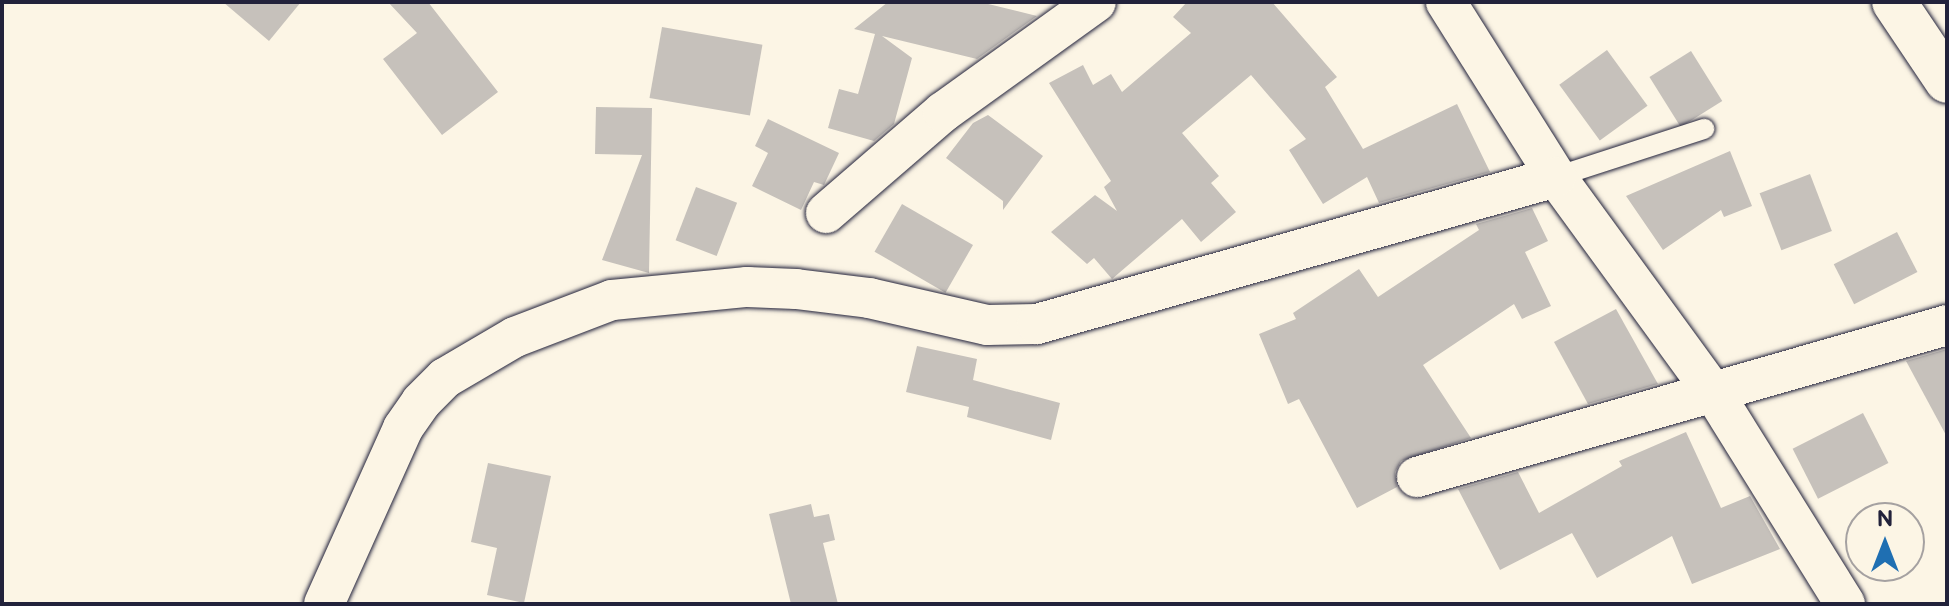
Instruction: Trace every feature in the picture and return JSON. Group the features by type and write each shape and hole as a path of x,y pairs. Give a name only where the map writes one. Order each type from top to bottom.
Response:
{"highway":[{"path":"1894,2 1947,81"}],"street":[{"path":"826,213 943,112 1096,2"},
{"path":"1446,2 1556,177 1715,395 1845,604"},
{"path":"324,604 403,428 421,402 445,378 515,337 612,300 747,287 796,289 869,298 987,325 1037,324 1556,177"},
{"path":"1417,477 1715,395 1947,325"}],"lane":[{"path":"1556,177 1704,129"}],"building":[{"path":"223,2 301,2 269,41"},
{"path":"388,2 428,2 498,92 442,135 383,59 417,33"},
{"path":"888,2 980,2 1037,16 977,59 882,36 912,58 894,124 874,141 828,128 839,89 858,94 875,34 854,29"},
{"path":"1187,2 1272,2 1337,77 1325,87 1363,149 1457,104 1490,172 1379,203 1367,177 1323,204 1289,150 1306,139 1251,75 1182,133 1219,176 1211,183 1236,212 1201,242 1182,219 1112,279 1094,258 1087,264 1051,232 1095,195 1117,211 1104,187 1111,181 1049,83 1083,65 1093,85 1111,74 1122,92 1191,33 1173,17"},
{"path":"662,27 762,45 750,116 649,98"},
{"path":"1607,50 1648,106 1600,141 1559,85"},
{"path":"1691,51 1722,101 1681,127 1649,77"},
{"path":"596,107 652,108 649,273 602,260 642,155 595,154"},
{"path":"988,115 1043,156 1003,210 1003,201 946,158 973,123"},
{"path":"768,119 839,153 824,185 814,182 801,210 752,186 768,153 755,146"},
{"path":"1730,151 1752,206 1724,217 1721,210 1663,250 1626,196"},
{"path":"1810,174 1832,231 1781,250 1760,193"},
{"path":"696,187 737,203 717,256 676,240"},
{"path":"902,204 973,245 946,293 874,252"},
{"path":"1532,208 1548,241 1525,252 1551,306 1522,319 1514,304 1423,365 1471,438 1401,461 1395,472 1397,487 1357,508 1299,399 1288,404 1259,334 1296,319 1293,313 1359,269 1378,297 1479,230 1476,224"},
{"path":"1897,232 1917,272 1854,304 1834,264"},
{"path":"1616,309 1658,384 1588,404 1554,342"},
{"path":"917,346 977,359 973,380 1060,403 1051,440 967,417 969,407 906,392"},
{"path":"1947,349 1947,437 1906,361"},
{"path":"1863,413 1888,463 1818,499 1793,449"},
{"path":"1686,432 1721,508 1750,496 1780,549 1692,584 1672,536 1597,578 1572,533 1500,570 1458,489 1518,472 1539,513 1622,466 1619,461"},
{"path":"488,463 551,476 524,603 487,595 497,548 471,542"},
{"path":"811,504 814,517 829,514 835,540 823,543 838,604 791,604 769,514"}]}
